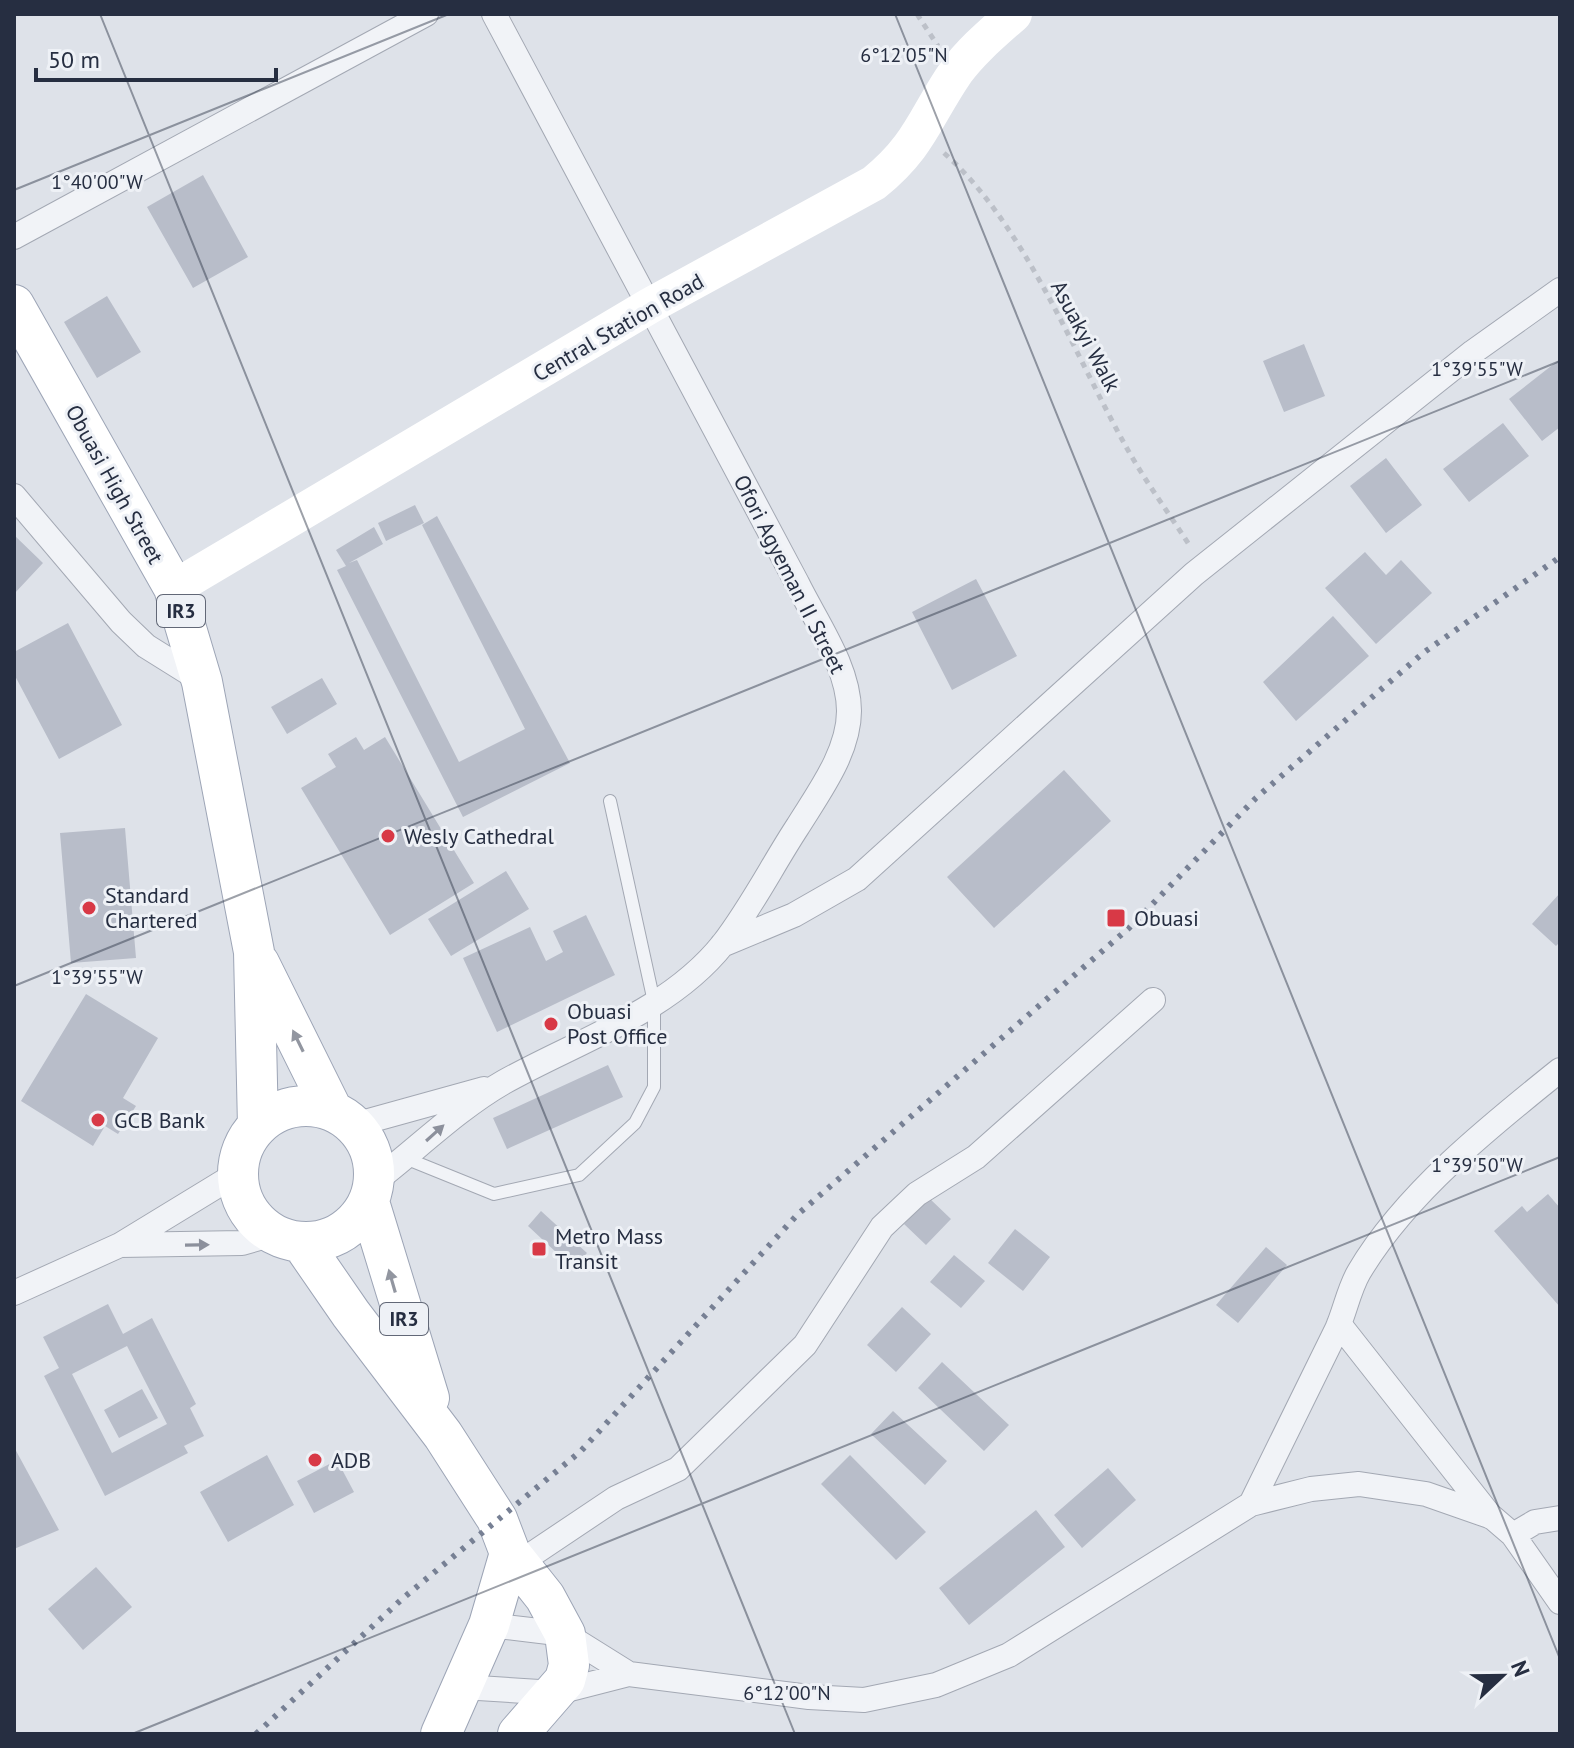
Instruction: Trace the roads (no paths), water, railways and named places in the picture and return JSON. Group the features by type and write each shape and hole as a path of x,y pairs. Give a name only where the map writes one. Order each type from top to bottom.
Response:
{"main road":[{"name":"Obuasi High Street","path":"14,305 174,588 202,682 254,952 258,1126"},
{"name":"Obuasi High Street","path":"254,952 343,1118"},
{"path":"258,1126 273,1113 292,1106 313,1106 343,1118"},
{"name":"IR3","path":"343,1118 367,1142 374,1161 372,1192 419,1369 443,1435"},
{"name":"IR3","path":"258,1126 247,1139 238,1173 247,1208 288,1238 351,1314 443,1435 497,1519 514,1558 545,1597 565,1634 569,1665 565,1680 518,1734"},
{"path":"288,1238 323,1241 342,1233 358,1220 372,1192"},
{"path":"441,1734 489,1625 514,1558"}],"street":[{"path":"14,237 426,14"},
{"name":"Ofori Agyeman II Street","path":"372,1192 443,1125 502,1084 632,1017 722,945 815,798 846,741 850,710 843,675 651,305 494,14"},
{"name":"Central Station Road","path":"174,588 651,305 874,183 898,164 922,134 957,72 1014,14"},
{"path":"722,945 794,915 857,879 1204,567 1473,352 1560,290"},
{"path":"14,496 121,622 146,646 202,682"},
{"path":"514,1558 616,1498 678,1469 805,1345 882,1227 917,1194 976,1157 1153,1000"},
{"path":"1251,1504 1339,1324 1358,1274 1384,1237 1447,1168 1504,1115 1560,1070"},
{"name":"Ofori Agyeman II Street","path":"343,1118 502,1084"},
{"path":"14,1293 120,1245 238,1173"},
{"path":"120,1245 242,1243 288,1238"},
{"path":"1339,1324 1492,1517 1513,1535 1560,1602"},
{"path":"462,1687 555,1693 629,1674 809,1697 864,1700 936,1685 1009,1655 1251,1504 1311,1489 1359,1484 1426,1494 1492,1517"},
{"path":"1513,1535 1535,1522 1560,1518"},
{"path":"489,1625 565,1634 629,1674"}],"lane":[{"path":"405,1158 494,1194 579,1175 635,1123 654,1087 654,1002 610,801"}],"railway":[{"path":"256,1734 402,1599 581,1451 797,1215 1129,928 1256,798 1423,653 1560,557"}],"place":[{"name":"Wesly Cathedral","path":"388,836"},
{"name":"Standard Chartered","path":"89,908"},
{"name":"Obuasi","path":"1116,918"},
{"name":"Obuasi Post Office","path":"551,1024"},
{"name":"GCB Bank","path":"98,1120"},
{"name":"Metro Mass Transit","path":"539,1249"},
{"name":"ADB","path":"315,1460"}]}
